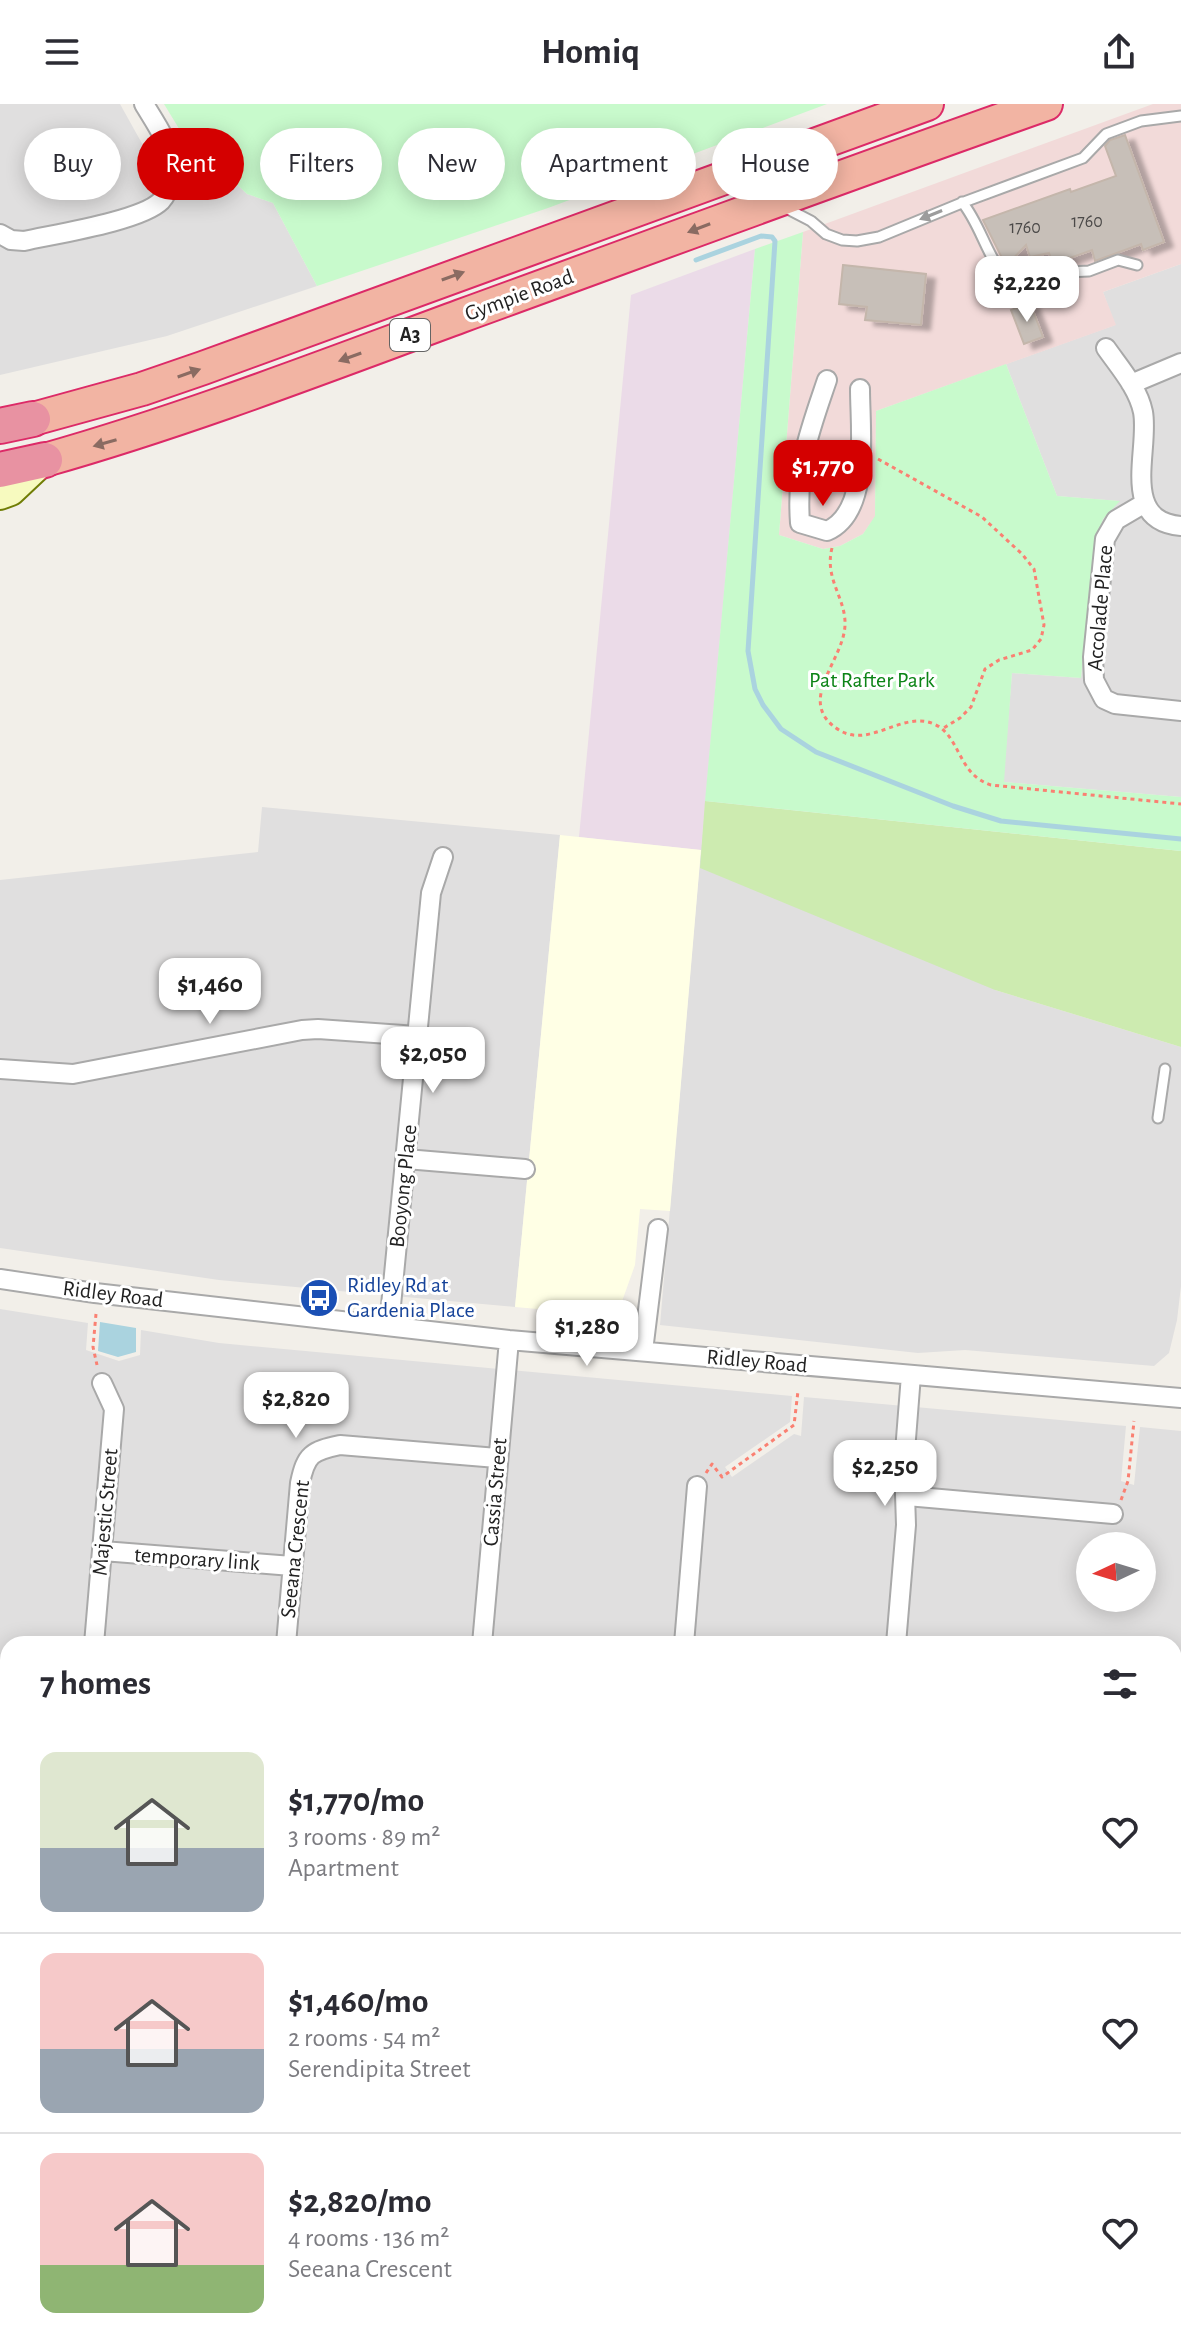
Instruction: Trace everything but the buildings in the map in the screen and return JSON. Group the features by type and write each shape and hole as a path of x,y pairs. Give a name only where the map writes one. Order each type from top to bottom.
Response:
{"highway":[{"name":"Gympie Road","path":"33,419 142,389 203,368 927,104"},
{"name":"Gympie Road","path":"45,460 116,440 212,407 1046,104"},
{"path":"0,426 33,419"},
{"path":"0,470 45,460"}],"main road":[{"name":"Gympie Road","path":"0,496 11,492 45,460"}],"street":[{"path":"0,234 11,240 24,241 144,213 162,200 172,177 172,163 168,148 144,104"},
{"path":"1106,348 1131,384 1144,416 1141,486 1145,503 1161,520 1181,526"},
{"path":"1131,384 1181,363"},
{"path":"827,380 805,445 797,488 800,523 827,531 845,519 855,501 860,455 860,389"},
{"name":"Accolade Place","path":"1145,503 1116,520 1105,539 1093,657 1094,680 1104,699 1115,704 1181,711"},
{"name":"Booyong Place","path":"389,1326 431,893 443,857"},
{"path":"0,1069 73,1074 302,1030 417,1036"},
{"path":"406,1159 525,1169"},
{"path":"643,1351 658,1229"},
{"name":"Ridley Road","path":"0,1279 95,1293 509,1340 1181,1398"},
{"name":"Cassia Street","path":"483,1636 509,1340"},
{"path":"897,1636 907,1496 905,1433 911,1375"},
{"name":"Majestic Street","path":"95,1636 114,1409 102,1383"},
{"name":"Seeana Crescent","path":"287,1636 300,1483 305,1461 318,1450 340,1445 497,1458"},
{"path":"685,1636 697,1486"},
{"path":"907,1496 1113,1514"},
{"name":"temporary link","path":"103,1551 292,1566"}],"lane":[{"path":"772,201 811,221 826,234 842,240 879,237 962,202 1083,158 1106,134 1141,121 1181,116"},
{"path":"962,202 974,216 998,271 1020,288 1067,272 1089,271 1118,260 1137,265"},
{"path":"1158,1118 1165,1069"}],"path":[{"path":"860,455 885,461 982,517 1034,569 1044,625 1041,639 1032,650 999,660 985,669 971,707 942,729"},
{"path":"836,526 830,574 845,624 840,649 821,687 822,709 838,729 855,735 916,721 933,723 942,729 969,773 991,785 1181,804"},
{"path":"96,1314 93,1347 102,1383"},
{"path":"697,1486 712,1464 722,1477 794,1425 798,1391"},
{"path":"1113,1514 1125,1494 1128,1481 1134,1421"}],"shaded area":[{"path":"0,104 120,104 137,134 137,200 244,200 244,191 273,203 317,286 167,336 0,375"},
{"path":"1153,104 1181,104 1181,264 1103,292 1116,325 876,411 875,517 863,534 840,546 823,549 779,535 803,232"},
{"path":"755,249 701,850 579,837 631,295"},
{"path":"1181,264 1181,797 1003,782 1012,673 1081,678 1094,547 1103,519 1119,501 1057,496 1006,364 1115,325 1103,292"},
{"path":"705,801 1009,834 995,990 1181,1047 1181,1286 1169,1353 1154,1366 965,1350 918,1353 660,1325"},
{"path":"262,807 560,835 515,1307 219,1280 0,1248 0,880 258,852"},
{"path":"560,835 701,850 670,1211 640,1209 635,1265 620,1307 606,1311 605,1315 515,1307"},
{"path":"0,1309 88,1323 86,1350 119,1361 140,1355 141,1330 219,1343 792,1396 790,1422 725,1467 732,1477 794,1434 801,1436 804,1397 1126,1426 1121,1481 1134,1485 1140,1427 1181,1431 1181,1636 0,1636"}],"green space":[{"path":"164,104 827,104 763,128 712,128 712,147 696,153 696,128 521,128 521,200 569,200 317,286 273,203 264,200 382,200 382,128 260,128 260,198 244,191 244,128 179,128"},
{"name":"Pat Rafter Park","path":"803,232 779,535 823,549 840,546 863,534 875,516 876,411 1006,364 1057,496 1120,501 1103,519 1094,547 1081,678 1012,673 1004,782 1181,797 1181,851 705,801 755,249"},
{"path":"705,801 1181,851 1181,1047 995,990 700,868"}],"water":[{"path":"100,1322 136,1328 136,1352 118,1357 98,1351"}],"waterway":[{"path":"696,260 761,236 772,237 775,241 748,651 755,689 781,729 816,752 953,806 1001,821 1181,839"}],"place":[{"name":"Ridley Rd at Gardenia Place","path":"319,1298"}]}
